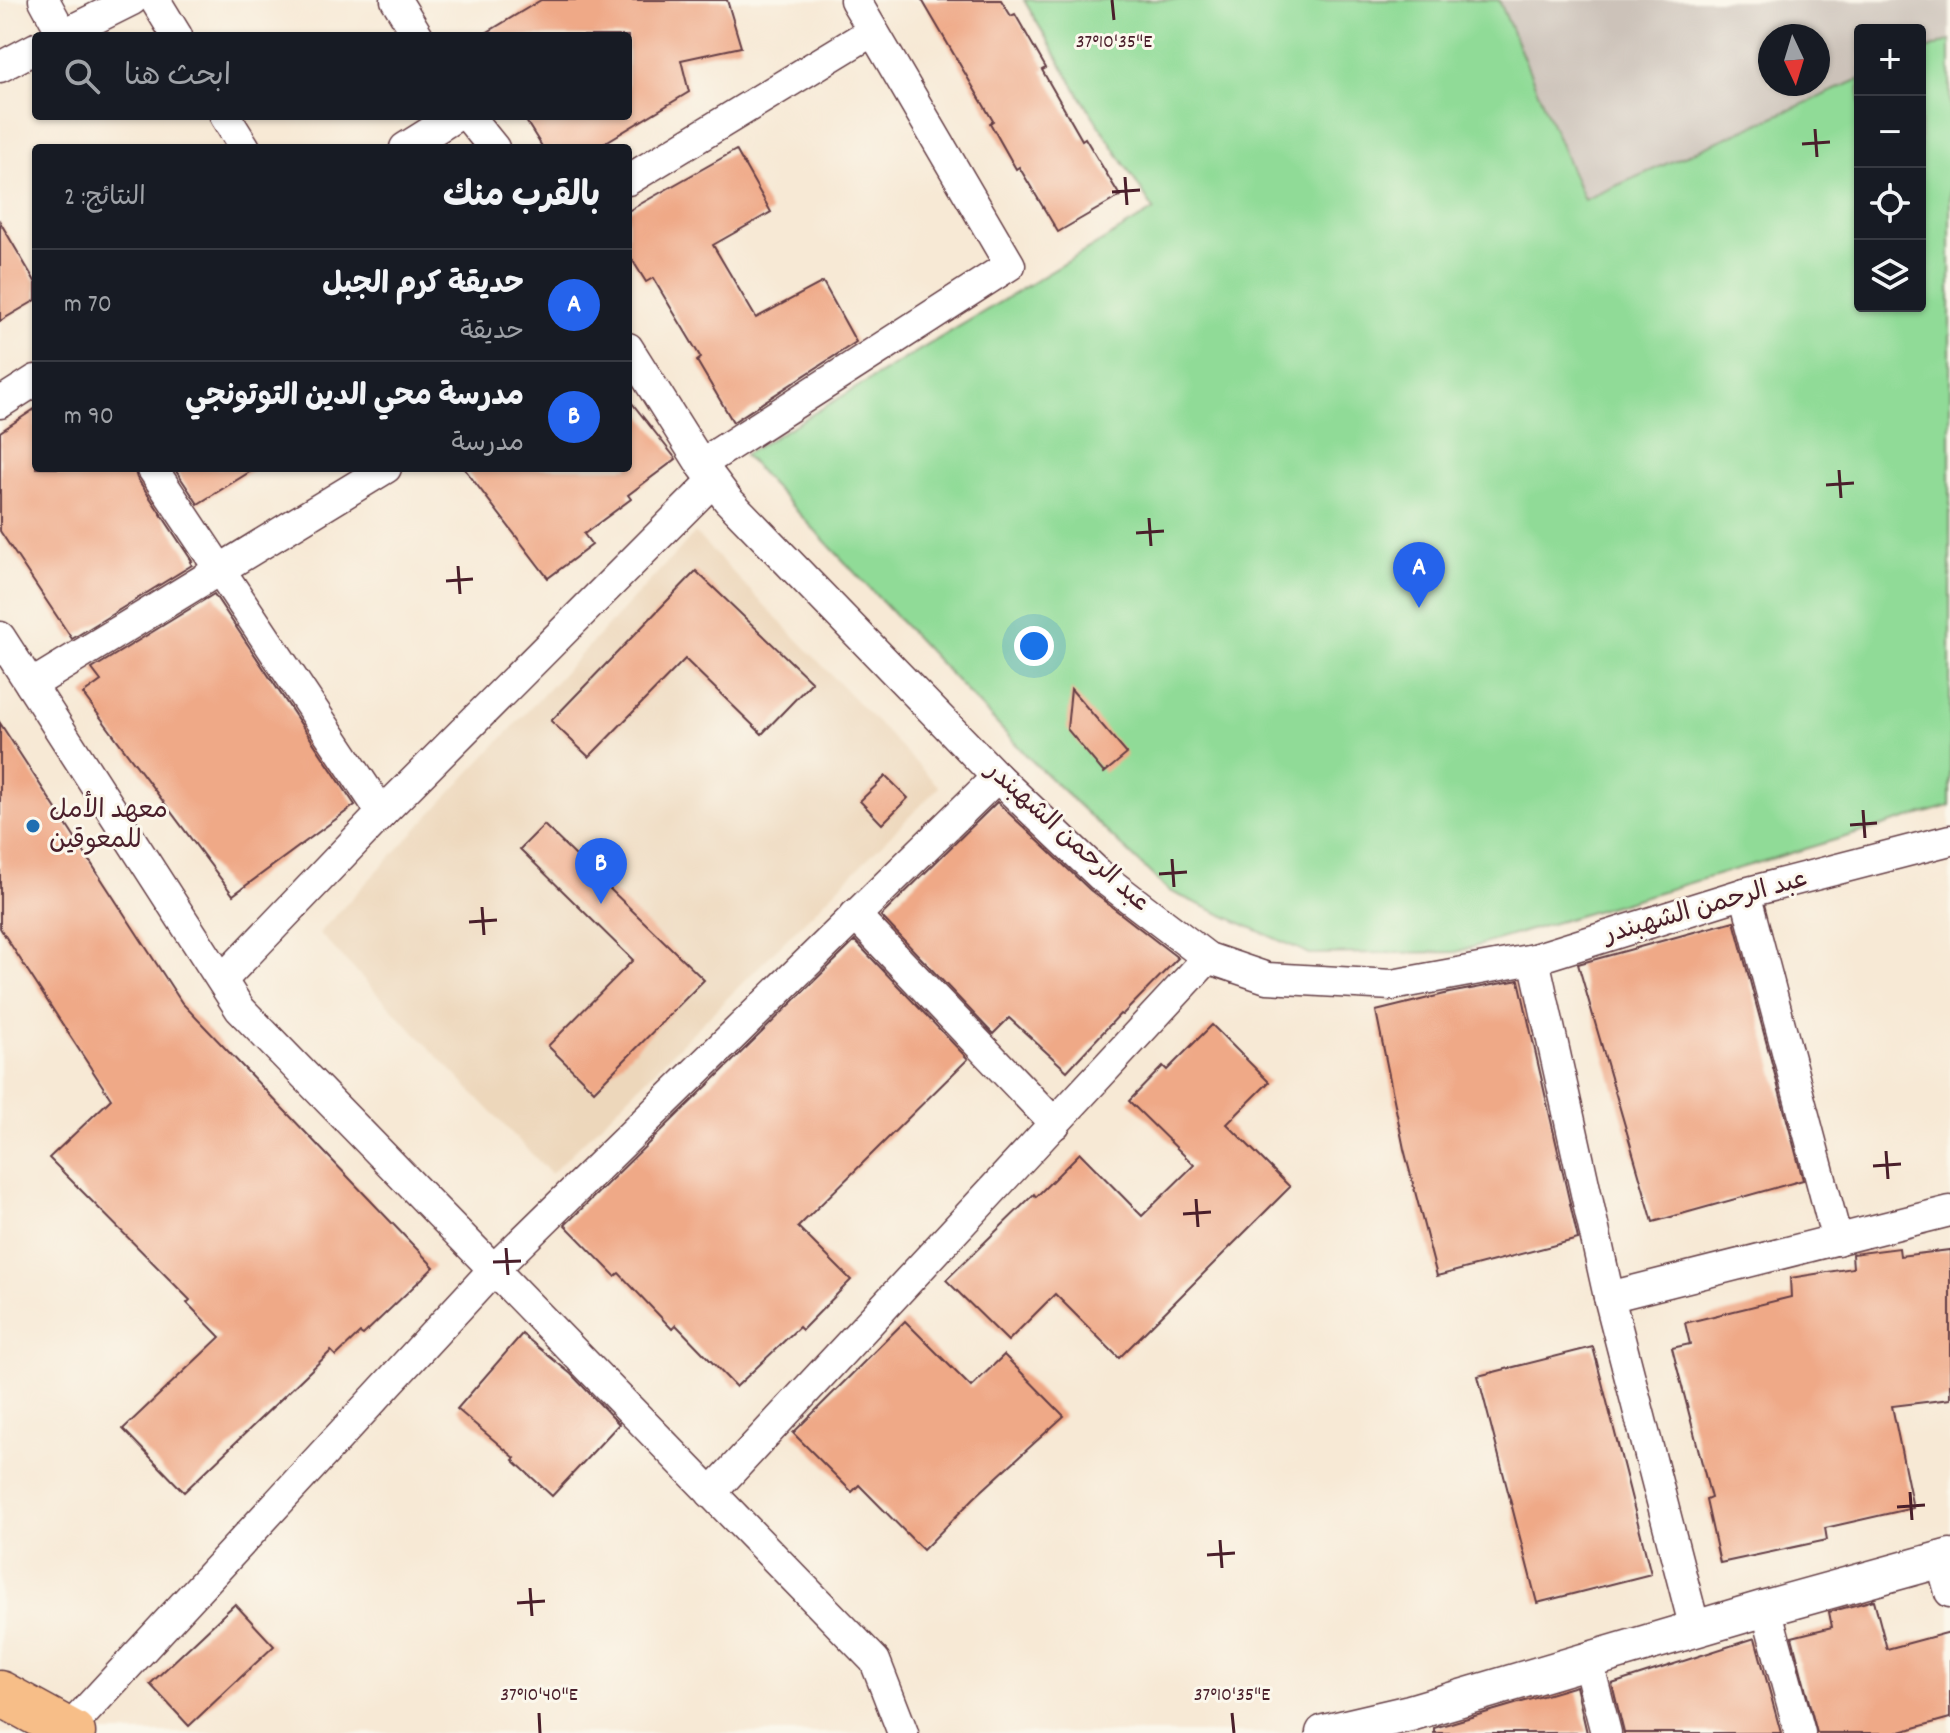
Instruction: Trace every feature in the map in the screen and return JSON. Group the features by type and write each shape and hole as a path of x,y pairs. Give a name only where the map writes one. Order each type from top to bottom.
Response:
{"main road":[{"path":"0,1693 70,1732"}],"street":[{"path":"44,0 60,32"},
{"path":"68,32 132,0"},
{"path":"155,0 175,32"},
{"path":"222,980 707,473 1010,265 855,0"},
{"path":"632,178 871,32"},
{"path":"0,67 32,50"},
{"path":"228,120 242,144"},
{"path":"411,144 450,120"},
{"path":"471,120 491,144"},
{"name":"عبد الرحمن الشهبندر","path":"632,354 707,473 997,777 1102,877 1208,958 1267,978 1392,985 1534,959 1745,893 1950,840"},
{"path":"0,403 32,383"},
{"path":"155,472 382,813"},
{"path":"31,685 379,472"},
{"path":"0,637 240,1009 875,1661 903,1733"},
{"path":"70,1732 494,1269 997,777"},
{"path":"1745,893 1837,1240"},
{"path":"855,915 1055,1124"},
{"path":"711,1493 1208,958"},
{"path":"1534,959 1609,1297 1695,1629"},
{"path":"1609,1297 1950,1211"},
{"path":"1324,1733 1412,1723 1588,1662 1766,1608 1947,1570"},
{"path":"1766,1608 1800,1733"},
{"path":"1588,1662 1606,1733"}],"shaded area":[{"path":"1499,0 1950,0 1950,40 1926,50 1926,24 1854,24 1854,82 1830,92 1830,24 1758,24 1758,96 1821,96 1584,200"},
{"path":"695,533 939,787 551,1174 319,933"}],"green space":[{"path":"1024,0 1499,0 1584,200 1821,96 1830,96 1830,92 1854,82 1854,312 1926,312 1926,50 1950,40 1950,806 1456,952 1310,954 1169,891 1031,760 744,455 1154,210 1077,91"}],"building":[{"path":"541,0 727,0 741,47 681,60 689,92 603,144 540,144 526,120 632,120 632,32 488,32"},
{"path":"922,0 1001,0 1011,16 1015,14 1046,68 1042,70 1082,140 1085,138 1120,196 1058,232 1019,167 1016,169 990,123 993,121"},
{"path":"736,150 771,212 713,245 756,318 823,282 856,342 733,422 697,361 701,358 653,278 646,282 632,259 632,209"},
{"path":"0,222 32,276 32,302 0,321"},
{"path":"632,403 676,459 628,495 631,499 584,534 592,545 548,578 467,472 632,472"},
{"path":"32,411 32,472 135,472 192,565 72,639 0,531 0,432"},
{"path":"177,472 250,472 198,504"},
{"path":"696,571 812,682 762,734 685,659 589,757 551,721"},
{"path":"214,594 355,805 233,895 83,694 101,681 92,669"},
{"path":"1071,689 1127,754 1104,773 1067,729"},
{"path":"0,723 182,1003 434,1267 363,1335 360,1333 336,1356 331,1351 184,1492 123,1429 220,1337 187,1303 190,1300 49,1158 111,1099 0,928"},
{"path":"886,776 908,798 882,824 860,801"},
{"path":"997,802 1090,890 1178,958 1067,1071 1009,1018 993,1034 881,916"},
{"path":"544,825 704,980 594,1091 548,1046 633,960 520,849"},
{"path":"1734,921 1803,1180 1653,1222 1578,964"},
{"path":"855,941 968,1059 798,1227 851,1280 802,1330 799,1327 736,1387 676,1325 672,1329 619,1273 615,1276 565,1225"},
{"path":"1519,980 1578,1239 1437,1276 1404,1149 1376,1011"},
{"path":"1212,1025 1269,1082 1227,1124 1290,1187 1119,1358 1055,1294 1008,1341 946,1280 1080,1153 1142,1216 1194,1165 1129,1101 1163,1066 1167,1070"},
{"path":"1899,1248 1900,1256 1950,1250 1950,1399 1892,1406 1913,1508 1825,1528 1827,1540 1720,1563 1706,1500 1711,1498 1672,1348 1690,1344 1685,1323 1791,1297 1790,1278 1853,1268 1852,1254"},
{"path":"905,1321 971,1387 1004,1355 1064,1416 974,1498 923,1550 859,1485 852,1492 793,1433"},
{"path":"522,1334 571,1374 619,1424 552,1496 513,1460 515,1458 457,1409"},
{"path":"1593,1347 1651,1574 1537,1603 1478,1376"},
{"path":"1874,1600 1887,1649 1950,1632 1950,1718 1896,1733 1817,1733 1792,1637 1832,1627 1829,1612"},
{"path":"235,1604 274,1646 189,1726 150,1684"},
{"path":"1755,1638 1781,1733 1624,1733 1612,1684"},
{"path":"1576,1686 1587,1733 1434,1733 1434,1728"}],"place":[{"name":"حديقة كرم الجبل","path":"1419,608"},
{"name":"معهد الأمل للمعوقين","path":"33,826"},
{"name":"مدرسة محي الدين التوتونجي","path":"601,904"}]}
